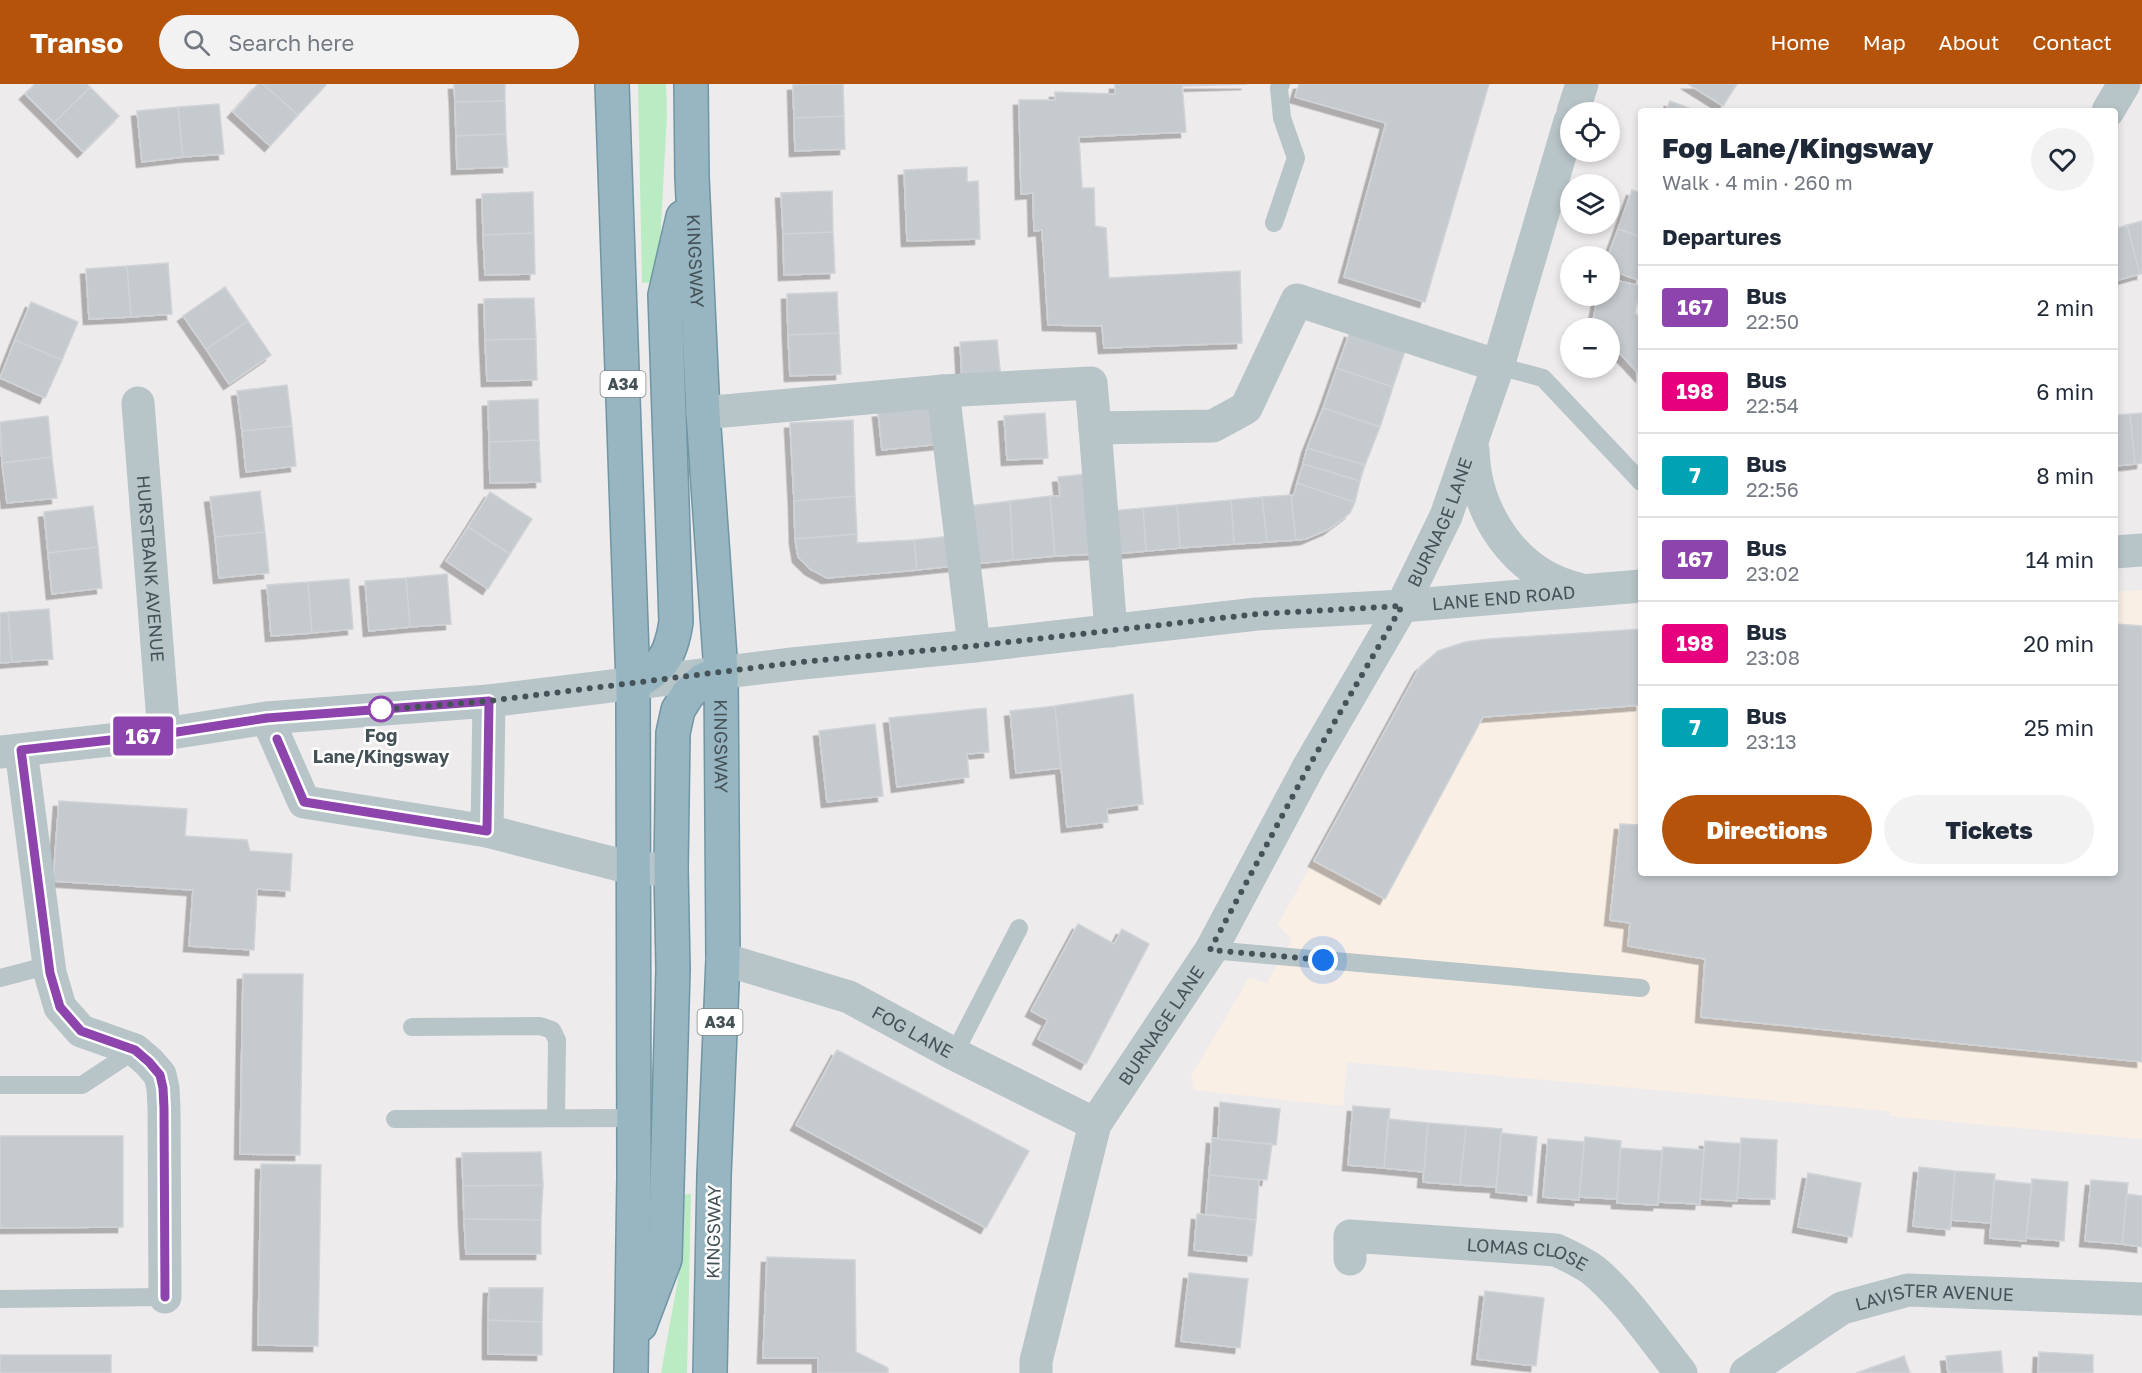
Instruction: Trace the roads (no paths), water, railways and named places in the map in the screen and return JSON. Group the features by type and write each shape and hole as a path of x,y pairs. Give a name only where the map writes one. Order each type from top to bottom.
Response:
{"highway":[{"name":"A34","path":"612,84 633,684 635,869 631,1362"},
{"name":"KINGSWAY","path":"692,84 692,177 703,413 721,672 723,959 714,1176 710,1373"},
{"path":"633,684 658,668 667,657 673,642 676,622 665,295 692,177"},
{"path":"631,1362 665,1259 673,969 671,869 673,733 678,710 688,694 703,680 721,672"},
{"path":"667,1176 714,1176"}],"street":[{"path":"2110,108 2124,84"},
{"name":"BURNAGE LANE","path":"1036,1373 1036,1361 1095,1124 1210,950 1309,766 1402,606 1446,516 1498,366 1560,155"},
{"path":"1095,428 1213,426 1246,408 1297,300 1498,366"},
{"path":"703,413 943,391 1091,383 1111,631"},
{"path":"943,391 974,646"},
{"name":"HURSTBANK AVENUE","path":"138,403 164,734"},
{"name":"BURNAGE LANE","path":"1472,442 1473,464 1478,486 1484,505 1502,537 1518,556 1551,580 1584,591"},
{"path":"2118,552 2142,550"},
{"name":"LANE END ROAD","path":"721,672 1274,613 1402,606 1638,586"},
{"path":"165,1297 163,1088 160,1075 135,1050 81,1031 60,1007 53,988 10,751 164,734 267,718 489,701 721,672"},
{"path":"487,831 489,701"},
{"path":"267,718 304,802 487,831 635,869 671,869"},
{"name":"FOG LANE","path":"723,959 849,997 954,1054 1095,1124"},
{"name":"LOMAS CLOSE","path":"1350,1259 1350,1236 1556,1250 1594,1271 1621,1299 1681,1373"},
{"name":"LAVISTER AVENUE","path":"1746,1373 1842,1308 1908,1290 2142,1299"}],"lane":[{"path":"1274,223 1296,158 1282,118 1279,88 1281,84"},
{"path":"1498,366 1543,378 1638,479"},
{"path":"954,1054 1020,928"},
{"path":"1210,950 1641,988"},
{"path":"0,978 50,965"},
{"path":"412,1027 540,1026 552,1030 557,1040 556,1118"},
{"path":"0,1085 82,1085 135,1050"},
{"path":"395,1119 634,1118"},
{"path":"0,1299 165,1297"}],"place":[{"name":"Fog Lane/Kingsway","path":"381,709"}]}
